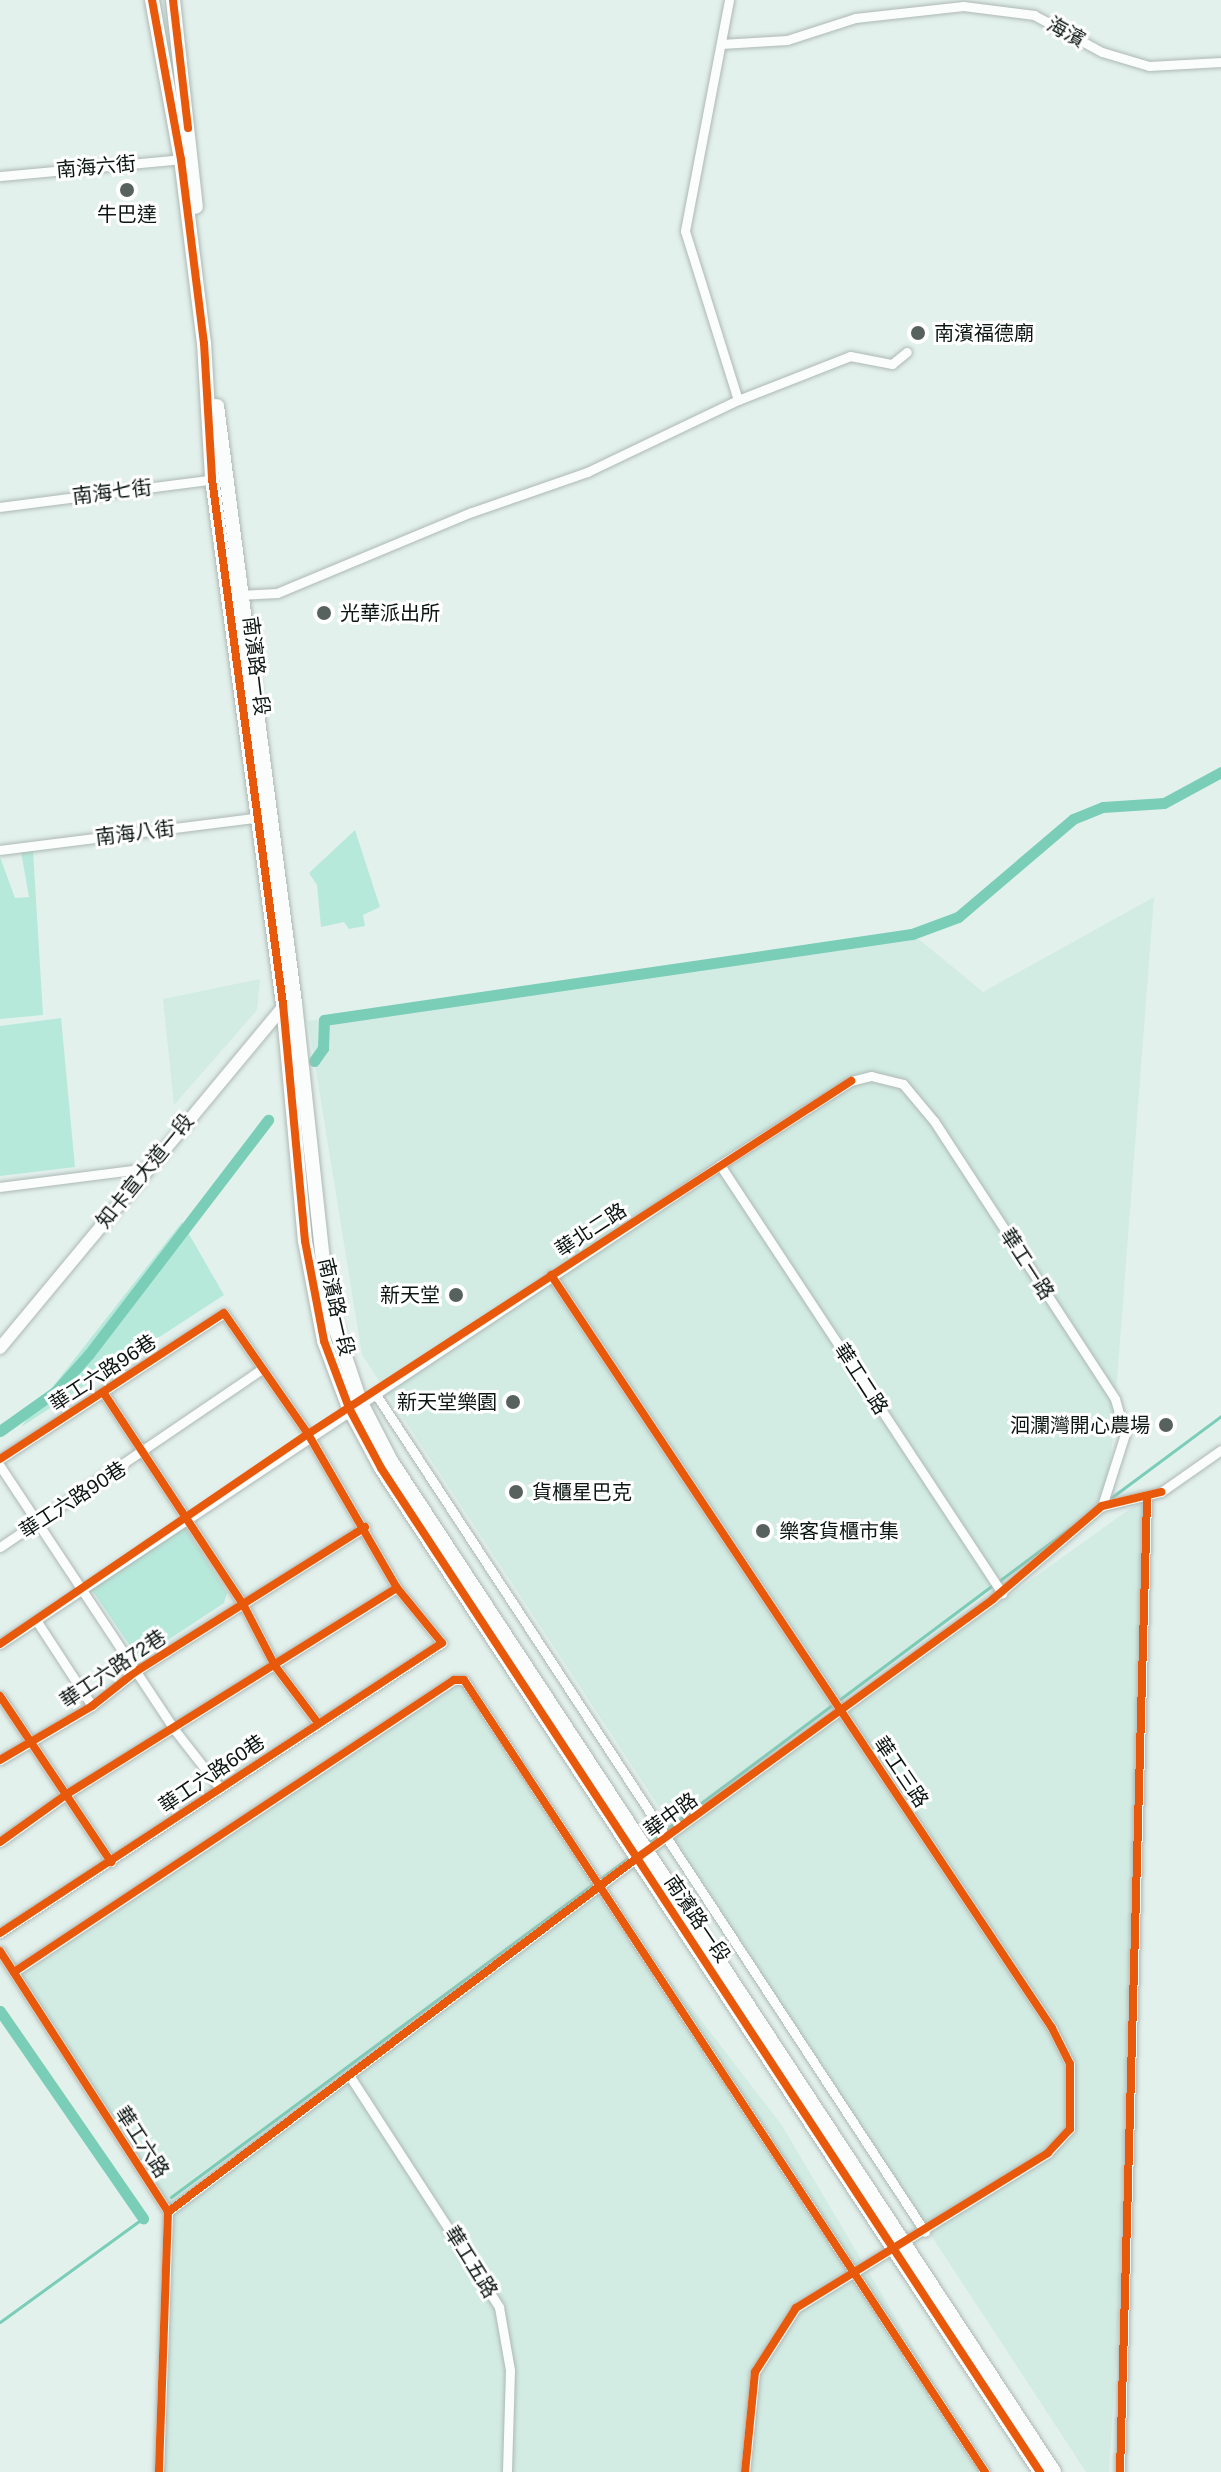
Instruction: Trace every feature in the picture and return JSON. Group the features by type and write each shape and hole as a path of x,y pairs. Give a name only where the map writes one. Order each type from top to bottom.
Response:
{"main road":[{"name":"南濱路一段","path":"152,0 186,159"},
{"name":"南濱路一段","path":"173,0 218,479 237,595 289,1004 314,1297 354,1405 642,1855 896,2243 1040,2472"},
{"name":"南濱路一段","path":"896,2243 1054,2472"}],"street":[{"path":"729,0 685,231 738,400"},
{"name":"海濱","path":"721,44 787,40 855,18 963,6 1034,15 1102,52 1149,66 1221,62"},
{"name":"南海六街","path":"0,176 186,159"},
{"path":"237,595 277,593 472,512 587,472 738,400 850,356 892,364 907,352"},
{"name":"南海七街","path":"0,507 218,479"},
{"name":"南海八街","path":"0,850 264,817"},
{"name":"知卡宣大道一段","path":"0,1348 148,1168 289,1004"},
{"name":"華工一路","path":"851,1081 890,1078 915,1096 1115,1399 1125,1434 1102,1506"},
{"name":"華北二路","path":"354,1405 851,1081"},
{"name":"華工二路","path":"720,1165 1002,1593"},
{"path":"0,1187 148,1168"},
{"name":"華工三路","path":"551,1275 1052,2028 1070,2064 1070,2129 1048,2153 925,2232 896,2243 796,2308 755,2372 745,2472"},
{"name":"華工六路96巷","path":"0,1459 224,1313 262,1369"},
{"path":"0,1842 67,1794 397,1588 365,1527 308,1434 262,1369"},
{"name":"華工六路90巷","path":"0,1547 41,1523 262,1369"},
{"path":"103,1392 243,1604 275,1666 318,1723"},
{"path":"375,1393 669,1836 925,2232"},
{"path":"0,1644 188,1520 354,1405"},
{"name":"華中路","path":"168,2212 351,2078 642,1855 1002,1593 1102,1506 1161,1492 1221,1450"},
{"path":"0,1466 83,1587 135,1672 220,1788"},
{"path":"1120,2472 1147,1497"},
{"name":"華工六路72巷","path":"0,1760 92,1706 135,1672 365,1527"},
{"name":"華工六路60巷","path":"0,1933 442,1643 397,1588"},
{"path":"36,1620 92,1706"},
{"path":"14,1972 454,1680 464,1680 851,2273 985,2472"},
{"path":"0,1696 111,1862"},
{"name":"華工六路","path":"0,1951 168,2212"},
{"name":"華工五路","path":"351,2078 499,2307 510,2370 507,2472"},
{"path":"159,2472 168,2212"}],"shaded area":[{"path":"1154,897 1108,1498 671,1825 362,1355 308,1021 909,931 983,992"},
{"path":"260,979 257,1010 174,1105 163,999"},
{"path":"1138,1503 1143,1508 1118,2327 1109,2472 1086,2472 671,1838"},
{"path":"454,1680 464,1680 599,1888 781,2124 987,2472 157,2472 168,2212 14,1972"}],"green space":[{"path":"355,830 380,907 363,915 365,926 349,929 344,922 321,927 317,885 309,873"},
{"path":"33,850 43,1015 0,1019 0,857 15,898 29,897 21,852"},
{"path":"61,1018 75,1167 0,1176 0,1026"},
{"path":"182,1222 224,1295 21,1427"},
{"path":"184,1526 227,1593 224,1603 139,1659 90,1587"}],"waterway":[{"path":"314,1061 323,1048 324,1020 912,934 958,917 1073,819 1103,807 1164,803 1221,772"},
{"path":"0,1431 56,1391 89,1354 268,1120"},
{"path":"1108,1500 1221,1416"},
{"path":"999,1581 1070,1528"},
{"path":"839,1700 993,1585"},
{"path":"665,1830 832,1705"},
{"path":"646,1844 659,1834"},
{"path":"171,2197 631,1856"},
{"path":"0,2011 143,2218"},
{"path":"0,2322 143,2218"}],"cycle path":[{"path":"152,0 181,159 204,343 212,479 283,1004 305,1241 324,1341 349,1408 381,1468 1040,2472"},
{"path":"173,0 188,128"},
{"path":"0,1644 308,1434 851,1081"},
{"path":"551,1275 1052,2028 1070,2064 1070,2129 1048,2153 796,2308 755,2372 745,2472"},
{"path":"0,1459 224,1313 308,1434 397,1588 442,1643 0,1933"},
{"path":"103,1392 243,1604 275,1666 318,1723"},
{"path":"168,2212 637,1858 993,1599 1102,1506 1161,1492"},
{"path":"1120,2472 1147,1497"},
{"path":"0,1760 92,1706 135,1672 365,1527"},
{"path":"0,1842 67,1794 397,1588"},
{"path":"14,1972 454,1680 464,1680 985,2472"},
{"path":"0,1696 111,1862"},
{"path":"0,1951 168,2212 159,2472"}],"place":[{"name":"牛巴達","path":"127,190"},
{"name":"南濱福德廟","path":"918,333"},
{"name":"光華派出所","path":"324,613"},
{"name":"新天堂","path":"456,1295"},
{"name":"新天堂樂園","path":"513,1402"},
{"name":"洄瀾灣開心農場","path":"1166,1425"},
{"name":"貨櫃星巴克","path":"516,1492"},
{"name":"樂客貨櫃市集","path":"763,1531"}]}
